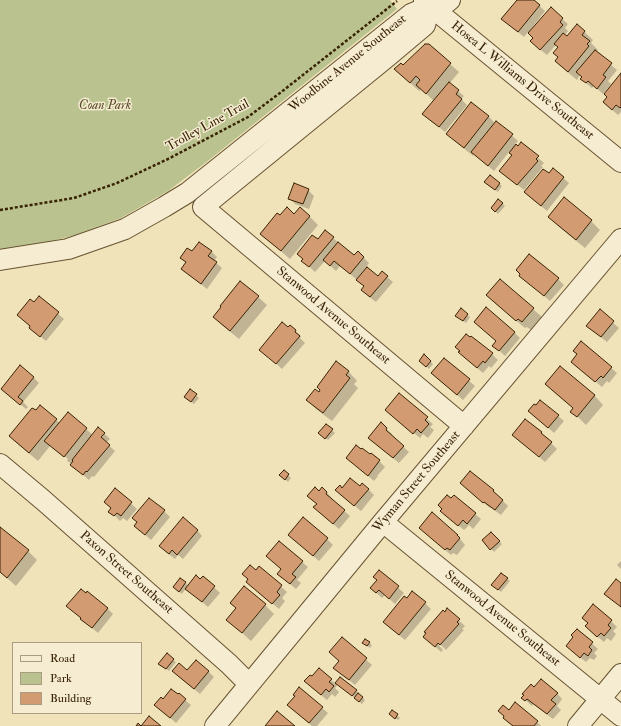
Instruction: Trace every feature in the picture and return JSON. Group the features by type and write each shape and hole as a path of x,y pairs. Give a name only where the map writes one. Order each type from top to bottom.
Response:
{"street":[{"path":"426,3 445,4 450,0"},
{"name":"Hosea L Williams Drive Southeast","path":"426,3 621,162"},
{"name":"Woodbine Avenue Southeast","path":"203,207 425,25 426,3"},
{"name":"Woodbine Avenue Southeast","path":"0,260 68,249 125,229 164,207 187,193 426,3"},
{"name":"Stanwood Avenue Southeast","path":"203,207 464,426"},
{"name":"Wyman Street Southeast","path":"215,726 383,522 621,239"},
{"name":"Paxon Street Southeast","path":"0,464 229,664 249,684"},
{"name":"Stanwood Avenue Southeast","path":"383,522 621,716"},
{"path":"578,726 621,674"}],"path":[{"name":"Trolley Line Trail","path":"0,210 74,198 117,183 168,159 241,121 280,93 398,1"}],"green space":[{"name":"Coan Park","path":"0,0 390,0 397,9 209,160 168,191 121,218 75,235 25,248 0,249"}],"building":[{"path":"517,0 534,0 540,5 518,32 501,19"},
{"path":"551,7 563,18 560,22 563,25 540,50 530,41 533,38 528,33"},
{"path":"577,24 585,31 582,35 590,41 587,44 589,46 568,72 555,61 558,57 553,53 558,47 554,44 563,33 567,36"},
{"path":"425,44 429,44 451,63 426,94 416,85 420,80 416,76 410,83 394,69 401,63 403,65"},
{"path":"595,50 612,63 603,75 606,77 597,89 588,81 586,83 580,79 582,77 576,72"},
{"path":"621,73 621,107 620,108 616,105 612,110 603,102 607,97 604,94"},
{"path":"449,82 459,90 456,94 462,99 439,127 422,114"},
{"path":"471,102 489,116 464,148 446,134"},
{"path":"496,121 513,134 488,166 471,152"},
{"path":"521,142 539,156 536,159 538,161 517,185 499,171 512,155 509,153 516,144 518,146"},
{"path":"553,168 564,177 541,206 524,192 543,169 549,173"},
{"path":"490,175 500,183 495,190 484,182"},
{"path":"294,183 309,189 303,204 288,199"},
{"path":"564,197 592,220 576,240 548,217"},
{"path":"498,199 503,203 495,212 491,208"},
{"path":"287,207 294,214 300,207 310,216 281,251 260,234 277,213 280,215"},
{"path":"325,230 334,237 309,267 301,261 303,259 297,254 312,235 318,239"},
{"path":"199,242 212,251 208,256 217,262 201,284 181,269 186,262 180,258 187,248 192,251"},
{"path":"338,242 354,255 358,251 364,257 350,274 334,261 330,266 323,260"},
{"path":"529,254 559,278 544,296 519,276 520,274 516,270"},
{"path":"367,267 378,276 382,271 388,276 370,297 361,290 364,286 356,280"},
{"path":"500,279 534,308 522,322 518,319 516,321 486,295"},
{"path":"240,281 259,296 230,331 213,317"},
{"path":"39,296 59,312 40,337 17,315 30,299 34,302"},
{"path":"486,307 515,332 499,351 492,346 496,341 474,322"},
{"path":"461,308 468,314 463,321 455,316"},
{"path":"600,309 614,321 601,337 586,326"},
{"path":"282,322 288,327 290,325 300,336 276,364 259,350"},
{"path":"466,334 470,337 471,336 493,353 485,363 483,361 477,368 458,352 460,351 455,347"},
{"path":"581,341 612,367 603,378 601,376 595,382 571,362 577,354 573,351"},
{"path":"424,354 431,361 426,367 419,361"},
{"path":"444,358 470,379 457,395 431,373"},
{"path":"336,361 349,371 346,375 350,378 323,413 306,400 315,389 319,392 320,390 317,387"},
{"path":"20,365 34,377 18,397 23,401 20,405 1,389"},
{"path":"560,366 595,395 577,417 570,412 573,408 545,384"},
{"path":"190,389 197,394 191,402 184,397"},
{"path":"399,393 428,417 425,420 429,424 421,433 417,429 413,434 385,410"},
{"path":"540,400 559,415 548,428 528,411"},
{"path":"40,405 57,419 29,453 9,436 32,408 36,410"},
{"path":"68,412 87,428 64,457 44,441"},
{"path":"525,419 552,442 539,457 512,435"},
{"path":"381,422 387,428 386,430 404,446 393,458 368,438"},
{"path":"326,424 333,429 325,439 318,433"},
{"path":"98,427 105,433 101,437 110,445 83,475 70,465 73,461 72,460"},
{"path":"356,445 380,460 368,476 346,458"},
{"path":"284,470 289,474 285,480 279,475"},
{"path":"470,471 494,490 493,491 503,500 495,510 484,502 483,503 460,483"},
{"path":"350,478 360,486 362,483 369,489 354,506 335,490 340,485 342,488"},
{"path":"315,487 319,491 322,487 327,492 326,494 345,510 333,524 313,507 317,504 307,496"},
{"path":"115,488 132,502 121,516 117,513 114,516 108,512 111,508 104,502"},
{"path":"447,495 451,498 454,495 476,513 467,524 463,520 458,526 440,511 442,509 438,505"},
{"path":"149,498 165,510 145,535 134,526 137,522 132,518"},
{"path":"432,512 460,538 450,550 447,548 445,550 419,528"},
{"path":"183,517 198,530 177,555 172,550 169,554 159,546"},
{"path":"303,517 328,538 313,556 288,535"},
{"path":"0,527 29,550 7,578 0,572"},
{"path":"491,532 500,541 490,550 482,540"},
{"path":"279,541 303,561 292,574 296,577 290,584 277,574 281,569 266,556"},
{"path":"250,565 256,570 259,566 282,585 277,592 280,595 272,604 246,582 248,579 242,574"},
{"path":"379,570 399,586 389,599 379,590 376,593 370,588 377,580 373,577"},
{"path":"501,573 508,578 498,590 491,585"},
{"path":"196,575 200,579 203,576 215,586 202,602 185,589"},
{"path":"180,578 186,582 179,592 173,587"},
{"path":"616,579 621,583 621,607 604,594"},
{"path":"244,586 266,604 242,633 226,620 236,608 230,603"},
{"path":"81,589 86,593 87,591 108,608 92,628 66,606"},
{"path":"412,591 426,602 399,635 383,622 404,596 407,598"},
{"path":"593,604 612,620 608,625 611,628 604,636 601,633 597,637 585,626 588,623 582,618"},
{"path":"447,608 460,619 457,622 459,624 440,645 438,643 435,647 423,637 426,633 424,632 443,610 445,612"},
{"path":"577,629 593,642 589,647 592,650 588,656 584,653 580,658 566,646 573,637 571,635"},
{"path":"342,637 367,658 349,680 333,668 339,661 329,652"},
{"path":"365,639 370,642 367,646 362,643"},
{"path":"167,653 174,659 166,669 158,664"},
{"path":"196,660 209,671 194,689 172,671 179,663 187,670"},
{"path":"319,668 332,679 329,682 334,686 329,692 326,689 321,695 304,681 310,675 312,676"},
{"path":"340,677 357,690 352,696 335,683"},
{"path":"541,679 558,693 551,700 556,704 547,714 527,699 525,701 521,698 524,695 522,694 531,684 534,687"},
{"path":"299,687 323,707 309,723 287,705 295,696 293,695"},
{"path":"171,689 186,699 170,718 154,705 161,697 163,699"},
{"path":"358,693 363,697 359,702 354,698"},
{"path":"515,702 538,721 534,726 513,726 503,718 504,716 498,711 503,705 509,710"},
{"path":"392,710 398,714 395,719 389,714"},
{"path":"277,711 295,726 265,726"},
{"path":"149,716 161,726 141,726"}]}
